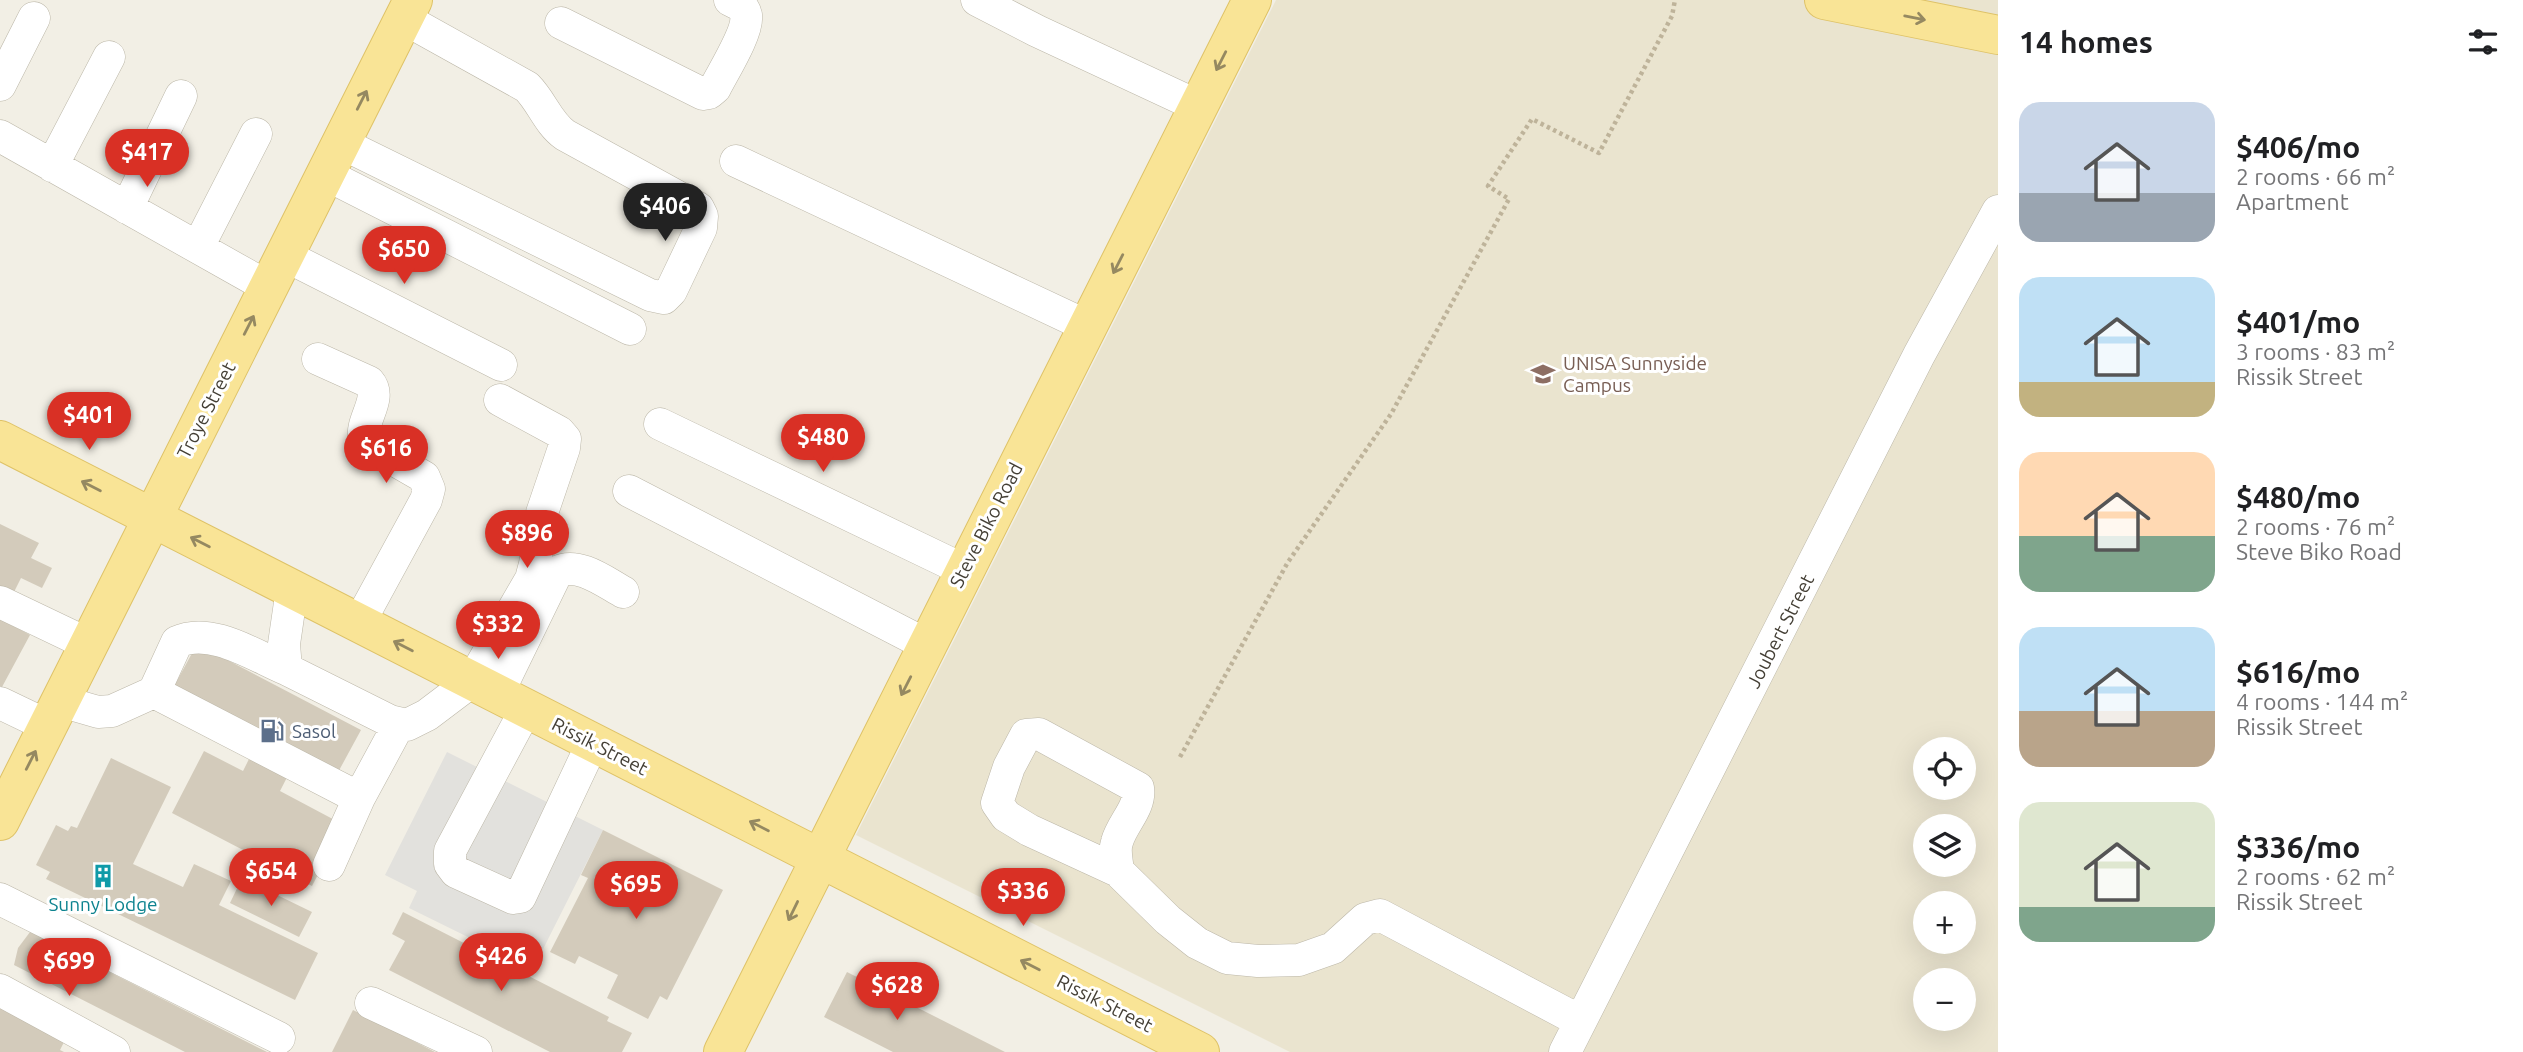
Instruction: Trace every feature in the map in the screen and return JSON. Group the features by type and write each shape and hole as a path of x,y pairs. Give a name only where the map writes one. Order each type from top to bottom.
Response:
{"main road":[{"name":"Steve Biko Road","path":"723,1052 1252,0"},
{"path":"1824,0 1998,35"},
{"name":"Troye Street","path":"0,821 408,9"},
{"name":"Rissik Street","path":"0,440 1200,1052"}],"street":[{"path":"561,23 703,94 715,88 744,28 746,12 741,5 730,0"},
{"path":"977,0 1198,106"},
{"path":"333,159 650,295 664,298 671,291 701,228 702,216 698,208 557,130 539,99 527,87 408,9"},
{"path":"0,85 34,18"},
{"path":"52,166 109,57"},
{"path":"127,208 181,96"},
{"path":"198,247 256,134"},
{"path":"0,136 198,247 276,271 501,365"},
{"path":"333,159 630,329"},
{"path":"736,161 1087,326"},
{"name":"Joubert Street","path":"1564,1052 1931,332 1998,211"},
{"path":"318,359 373,387 374,398 365,420 364,438 372,447 424,477 429,489 426,500 359,623"},
{"path":"500,400 559,432 565,439 542,513 535,564 499,695 450,851 450,864 456,872 513,898 520,897 593,742"},
{"path":"660,424 964,570"},
{"path":"629,491 926,645"},
{"path":"0,703 54,714 112,711 154,692 177,642 200,636 286,669 399,724 407,725 499,695 557,572 563,569 579,570 624,592"},
{"path":"286,669 284,644 292,589"},
{"path":"0,601 88,645"},
{"path":"154,692 359,799"},
{"path":"329,865 359,799 399,724"},
{"path":"1118,871 1115,851 1117,839 1140,797 1138,788 1039,734 1026,735 1016,750 997,803 1006,816 1029,830 1118,871 1168,920 1197,943 1227,958 1258,961 1299,960 1333,948 1365,919 1380,915 1580,1021"},
{"path":"0,880 240,1000"},
{"path":"0,899 279,1038"},
{"path":"0,990 114,1052"},
{"path":"371,1003 476,1052"}],"path":[{"path":"1180,757 1288,562 1398,402 1509,199 1488,186 1532,119 1599,153 1672,16 1675,0"}],"shaded area":[{"name":"UNISA Sunnyside Campus","path":"1276,0 1998,0 1998,1052 1290,1052 856,835"},
{"path":"447,752 603,830 533,969 409,908 417,891 385,875"}],"building":[{"path":"0,524 39,543 31,558 52,568 42,588 21,578 13,594 0,588"},
{"path":"0,614 14,622 12,625 30,635 2,687 0,686"},
{"path":"197,644 361,730 336,776 298,756 280,791 344,825 312,886 172,813 204,751 243,771 260,737 172,690"},
{"name":"Sunny Lodge","path":"111,758 171,787 133,864 183,887 194,864 231,881 219,905 318,953 295,1000 46,879 50,872 36,865 56,825 68,831 71,826 77,828"},
{"path":"603,830 723,890 667,1000 660,996 648,1019 607,998 618,975 579,956 575,964 550,952 588,878 581,875"},
{"path":"242,878 312,912 299,937 230,903"},
{"path":"403,912 609,1017 607,1021 632,1033 622,1052 550,1052 389,970 405,941 392,934"},
{"path":"33,928 72,948 70,952 267,1052 185,1052 14,965 18,948"},
{"path":"847,972 1005,1052 893,1052 824,1017"},
{"path":"0,1007 65,1040 60,1050 64,1052 0,1052"},
{"path":"353,1010 435,1052 332,1052"}],"place":[{"name":"UNISA Sunnyside Campus","path":"1543,374"},
{"name":"Sasol","path":"272,731"},
{"name":"Sunny Lodge","path":"103,876"}]}
